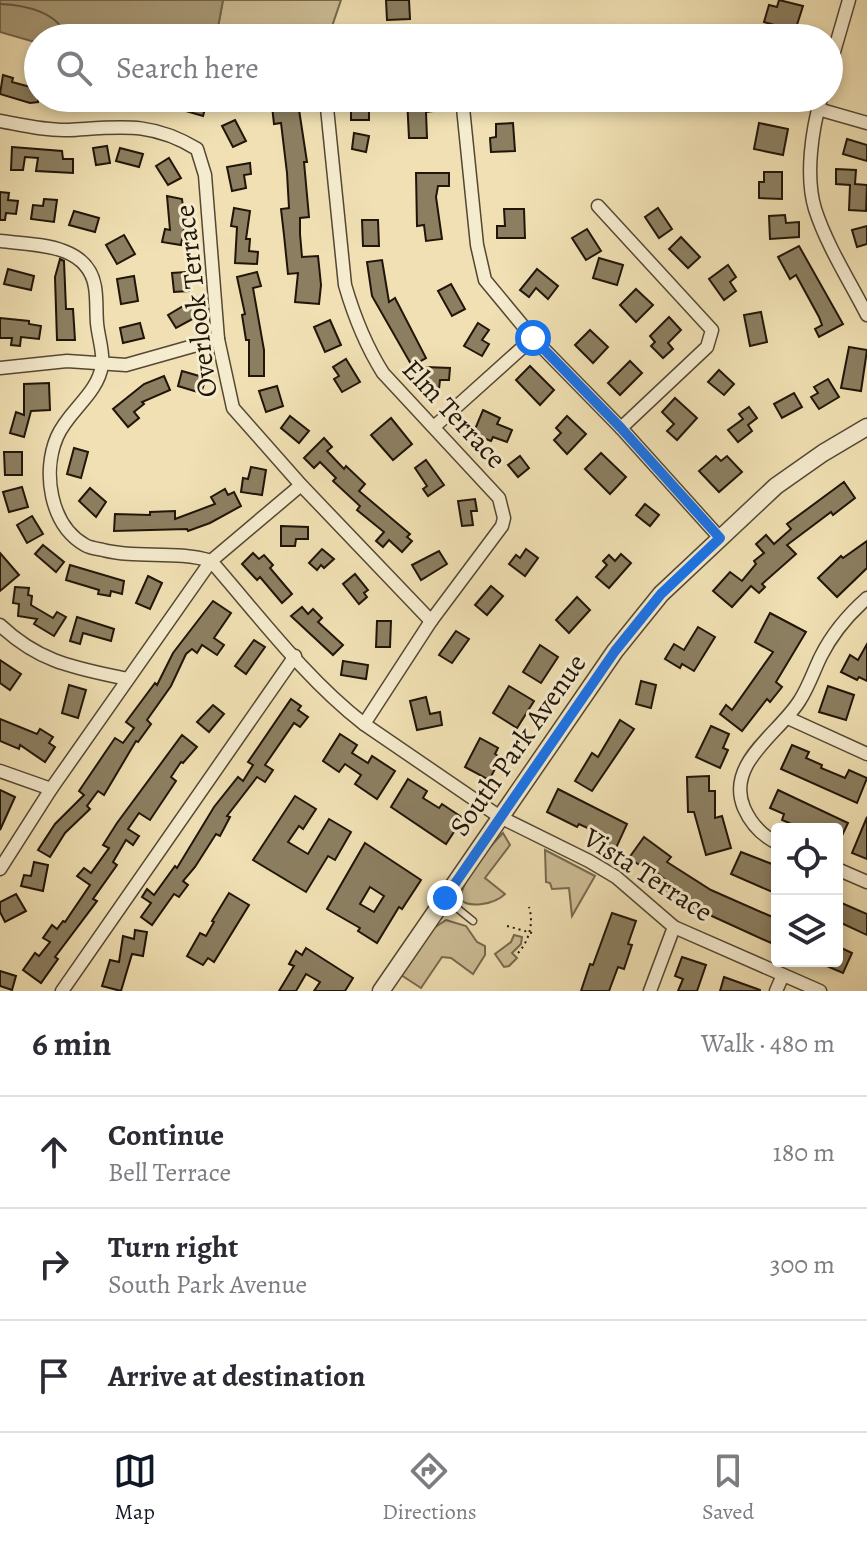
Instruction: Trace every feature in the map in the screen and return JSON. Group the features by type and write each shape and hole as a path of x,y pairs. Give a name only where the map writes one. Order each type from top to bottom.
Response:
{"street":[{"path":"842,24 849,0"},
{"name":"Elm Terrace","path":"327,112 345,285 371,353 383,373 499,498 504,518 502,526 431,621 364,724"},
{"path":"464,112 480,266 485,280 533,338 621,428 720,538"},
{"path":"818,112 811,173 815,208 867,315"},
{"path":"839,112 867,123"},
{"name":"Overlook Terrace","path":"0,121 67,130 122,126 148,129 177,136 197,149 205,175 218,339 233,408 301,485 431,621"},
{"path":"598,206 712,330 707,347 621,428"},
{"path":"0,241 65,251 85,262 95,285 102,365 94,386 56,438 51,469 50,495 64,525 85,546 120,555 195,556 211,561"},
{"path":"435,426 533,338"},
{"path":"0,368 67,361 126,365 218,339"},
{"name":"South Park Avenue","path":"381,991 615,651 661,594 776,486 867,427"},
{"path":"0,869 51,789 211,561 301,485"},
{"name":"Vista Terrace","path":"211,561 295,656 364,724 500,817 616,877 674,927 820,991"},
{"path":"771,839 750,820 741,799 750,759 788,718 806,692 833,635 867,598"},
{"path":"0,625 37,653 64,666 127,679"},
{"path":"62,991 295,656"},
{"path":"788,718 867,754"},
{"path":"0,771 51,789"},
{"path":"843,872 867,882"},
{"path":"650,991 674,927"},
{"path":"776,991 783,975"}],"lane":[{"path":"445,898 473,921"}],"path":[{"path":"518,953 524,949 530,933 533,913 529,907"},
{"path":"507,926 530,933"}],"shaded area":[{"path":"223,0 341,0 333,24 219,24"},
{"path":"503,833 510,845 485,878 505,894 482,904 464,902 460,899 471,872"},
{"path":"545,850 595,876 572,916 569,888 552,889 546,882"},
{"path":"446,920 466,926 477,942 485,946 485,955 473,974 451,958 442,957 421,988 401,975 431,930"},
{"path":"514,935 522,937 521,944 512,953 517,958 504,967 495,954 511,942"}],"water":[{"path":"0,0 223,0 219,24 24,24 24,39 0,32"}],"building":[{"path":"386,0 409,0 410,19 387,20"},
{"path":"779,0 803,6 797,24 764,22 769,5 777,7"},
{"path":"3,75 24,85 24,101 0,94"},
{"path":"273,112 299,112 307,162 304,162 309,217 300,218 302,257 318,256 319,304 295,302 298,273 288,274 281,209 289,208 287,173 281,123 274,124"},
{"path":"351,112 369,112 369,120 351,120"},
{"path":"408,112 426,112 427,138 409,138"},
{"path":"235,120 246,141 233,147 222,126"},
{"path":"513,123 515,151 491,152 490,138 496,137 496,124"},
{"path":"759,123 788,129 783,155 754,149"},
{"path":"354,133 369,136 366,152 352,149"},
{"path":"847,139 867,145 867,161 843,154"},
{"path":"107,146 110,163 96,165 93,148"},
{"path":"12,147 62,151 63,159 73,159 73,173 36,171 38,158 25,157 23,170 11,170"},
{"path":"120,148 143,154 139,167 116,161"},
{"path":"169,158 181,178 168,185 156,166"},
{"path":"250,163 251,174 244,175 246,188 232,191 227,167"},
{"path":"836,169 856,170 855,184 867,185 866,211 849,210 850,185 836,184"},
{"path":"764,172 782,172 782,199 759,198 759,182 764,182"},
{"path":"416,173 449,173 449,186 438,186 436,197 442,239 426,241 424,225 417,226"},
{"path":"0,192 9,193 8,200 18,201 16,214 6,213 5,220 0,220"},
{"path":"167,196 182,199 185,224 181,245 162,242 165,229 170,230"},
{"path":"44,199 57,200 54,222 31,219 33,205 43,206"},
{"path":"234,208 250,211 246,239 250,239 249,251 258,252 257,264 235,263 237,227 231,226"},
{"path":"658,208 672,229 659,238 645,217"},
{"path":"504,209 524,209 525,238 497,238 497,226 505,226"},
{"path":"74,211 99,218 95,232 69,225"},
{"path":"785,215 786,223 799,222 799,237 770,239 769,216"},
{"path":"362,220 378,220 379,246 363,246"},
{"path":"867,226 867,244 857,247 852,230"},
{"path":"587,229 601,251 586,260 572,238"},
{"path":"124,235 135,254 117,264 106,245"},
{"path":"681,237 700,257 688,268 669,249"},
{"path":"799,246 843,324 819,337 815,329 822,325 819,317 796,275 790,279 778,257"},
{"path":"599,258 623,265 617,285 593,278"},
{"path":"60,259 64,261 66,309 73,309 75,340 57,340 55,277"},
{"path":"382,260 389,302 395,298 426,358 412,366 372,296 367,262"},
{"path":"728,265 736,277 730,282 736,291 724,300 709,279"},
{"path":"8,269 34,276 31,290 4,284"},
{"path":"537,269 558,286 548,299 536,288 529,297 520,290"},
{"path":"186,272 189,291 174,292 172,273"},
{"path":"257,272 261,286 253,288 264,350 264,376 249,376 249,340 246,340 242,315 245,314 237,277"},
{"path":"134,276 138,301 121,304 117,279"},
{"path":"451,284 465,309 452,316 438,291"},
{"path":"636,289 653,305 636,322 620,305"},
{"path":"190,302 198,316 176,328 168,315"},
{"path":"761,312 767,342 750,346 744,315"},
{"path":"669,317 681,330 668,343 673,349 663,358 651,346 655,342 650,336"},
{"path":"0,318 29,321 29,324 41,326 39,339 21,337 20,346 11,345 12,338 0,338"},
{"path":"330,320 341,345 325,352 314,327"},
{"path":"140,323 144,338 123,343 120,328"},
{"path":"478,323 489,330 482,340 489,344 482,356 464,346"},
{"path":"590,330 608,347 593,363 575,345"},
{"path":"849,347 867,350 861,391 841,388"},
{"path":"346,359 360,382 342,392 334,379 339,376 333,367"},
{"path":"630,361 642,373 620,395 608,383"},
{"path":"530,366 554,390 540,405 516,380"},
{"path":"426,367 450,368 449,380 440,380 439,389 425,389"},
{"path":"719,370 734,384 724,395 708,382"},
{"path":"182,371 206,378 201,393 178,386"},
{"path":"164,376 170,390 142,402 144,404 134,412 139,418 128,427 113,409 144,384"},
{"path":"828,379 839,397 819,409 811,397 818,393 814,387"},
{"path":"49,383 50,410 31,411 24,437 10,433 16,412 24,415 24,384"},
{"path":"277,386 283,406 266,412 259,391"},
{"path":"794,393 802,407 782,418 774,404"},
{"path":"675,398 697,418 677,440 667,431 674,424 662,412"},
{"path":"749,407 757,418 748,425 752,431 738,442 728,430 743,419 739,414"},
{"path":"483,410 500,418 497,424 512,430 507,442 493,437 491,441 473,434"},
{"path":"290,416 309,431 299,443 281,428"},
{"path":"567,416 586,434 567,454 554,440 561,433 556,428"},
{"path":"391,418 412,444 393,460 371,435"},
{"path":"324,438 332,447 327,451 344,469 346,466 365,484 359,491 410,534 407,537 412,541 402,552 389,540 383,547 376,541 384,532 357,510 360,506 333,481 336,478 320,462 314,468 304,458"},
{"path":"74,448 88,452 81,478 67,474"},
{"path":"4,452 22,452 22,475 5,475"},
{"path":"601,453 626,477 610,494 585,469"},
{"path":"520,456 529,468 518,477 508,465"},
{"path":"716,456 721,461 727,456 742,472 719,492 699,471"},
{"path":"426,460 444,485 428,496 423,489 427,486 415,468"},
{"path":"251,467 266,470 262,495 241,492 243,478 248,479"},
{"path":"844,482 855,498 787,545 796,554 762,584 765,587 759,593 751,586 732,607 713,591 730,572 742,581 756,564 754,561 764,553 756,544 766,535 774,544 791,529 787,524"},
{"path":"22,487 28,507 9,512 3,492"},
{"path":"90,488 106,502 96,517 79,501"},
{"path":"225,489 228,495 234,492 241,506 210,523 188,531 114,531 115,514 150,515 150,512 175,511 175,519 215,504 211,497"},
{"path":"475,499 477,511 471,511 473,525 462,526 458,501"},
{"path":"645,504 659,515 650,526 636,515"},
{"path":"32,516 43,534 27,543 17,525"},
{"path":"281,526 308,527 308,539 296,539 295,546 281,546"},
{"path":"867,541 867,568 837,597 818,578 841,556 843,558"},
{"path":"43,545 64,562 56,572 35,554"},
{"path":"322,549 334,559 317,570 309,563"},
{"path":"526,549 538,558 525,576 509,564 516,555 520,558"},
{"path":"439,551 447,564 421,580 412,565"},
{"path":"0,553 19,575 0,591"},
{"path":"253,553 259,559 264,555 273,565 270,568 292,594 282,603 260,577 257,580 242,564"},
{"path":"621,554 631,563 609,588 596,577 607,565 603,561 609,555 615,561"},
{"path":"70,565 124,581 122,594 111,591 110,596 98,594 99,590 66,580"},
{"path":"355,574 368,590 364,593 367,597 359,604 343,584"},
{"path":"148,576 162,583 150,609 136,603"},
{"path":"491,586 503,596 487,615 475,605"},
{"path":"15,587 29,588 31,605 53,618 57,612 66,617 54,636 34,624 37,619 18,616 19,604 13,603"},
{"path":"577,597 590,610 569,633 556,620"},
{"path":"213,601 231,613 214,638 224,645 217,655 202,645 197,653 192,649 186,654 171,686 147,720 151,724 136,741 104,795 98,791 87,806 90,809 65,833 50,857 38,850 55,824 84,795 79,791 115,738 123,743 134,728 126,722 155,683 157,685 173,653"},
{"path":"302,607 308,614 313,609 322,618 318,622 343,645 333,655 291,616"},
{"path":"770,613 806,632 776,682 782,687 770,702 767,699 742,731 720,714 726,705 732,710 773,652 755,642"},
{"path":"77,617 114,629 111,641 83,633 80,644 70,641"},
{"path":"377,621 391,621 390,647 376,647"},
{"path":"698,627 715,637 694,671 682,664 680,668 665,659 674,644 684,650"},
{"path":"456,631 469,639 452,663 439,655"},
{"path":"254,640 265,647 246,674 235,666"},
{"path":"867,644 867,681 841,672 850,655 858,660"},
{"path":"540,645 558,657 541,683 523,672"},
{"path":"0,660 21,674 10,690 0,683"},
{"path":"343,661 368,665 366,679 341,675"},
{"path":"641,681 656,685 651,708 636,704"},
{"path":"69,685 86,690 78,718 62,713"},
{"path":"509,686 534,701 517,728 493,713"},
{"path":"828,686 854,695 846,720 819,712"},
{"path":"426,697 430,714 440,712 442,725 417,730 410,701"},
{"path":"291,699 301,706 298,710 308,717 300,727 294,723 265,765 273,770 265,782 257,777 227,816 230,817 220,836 216,834 183,881 188,885 179,897 174,894 152,925 141,917 151,903 142,897 147,889 154,895 175,866 177,868 214,807 238,777 243,781 253,765 248,762"},
{"path":"213,705 224,714 209,732 197,722"},
{"path":"0,719 37,734 40,729 53,737 49,743 55,747 45,762 20,745 19,749 0,741"},
{"path":"620,720 634,729 592,791 575,781 592,753 598,757"},
{"path":"711,726 729,734 723,748 728,750 720,768 696,757"},
{"path":"340,734 357,745 352,753 368,763 372,756 395,771 377,799 355,784 361,775 345,764 339,772 323,761"},
{"path":"182,735 197,747 171,777 176,781 150,820 139,813 128,829 139,836 133,845 126,840 113,862 117,865 93,899 97,901 55,957 58,959 41,983 23,970 35,953 39,956 50,942 43,938 52,925 57,929 65,922 90,885 77,876 84,868 91,873 109,848 103,845 117,823"},
{"path":"480,738 498,748 495,754 501,758 489,780 465,767"},
{"path":"792,745 809,752 806,758 822,765 821,768 845,778 849,770 867,778 857,803 781,769"},
{"path":"709,776 709,791 715,791 715,818 722,816 731,848 706,855 694,812 688,812 687,777"},
{"path":"408,779 427,791 423,798 439,808 442,804 463,818 446,844 391,807"},
{"path":"558,789 627,824 616,848 600,841 603,835 579,824 577,827 547,812"},
{"path":"0,790 15,797 0,830"},
{"path":"778,790 848,823 843,833 843,823 789,823 782,820 784,814 770,808"},
{"path":"295,796 316,809 303,829 299,826 288,842 308,854 329,819 351,832 335,860 328,856 306,892 253,860"},
{"path":"867,817 867,859 852,853"},
{"path":"644,837 671,857 667,862 711,890 771,916 771,943 690,906 666,890 670,883 646,865 644,868 629,858"},
{"path":"365,843 421,880 402,909 399,907 377,943 358,931 360,928 327,909","holes":["370,887 384,896 374,912 360,904"]},
{"path":"741,852 771,864 771,891 731,874"},
{"path":"34,862 48,865 43,891 21,886 24,875 31,876"},
{"path":"229,893 249,905 214,962 208,958 203,965 187,956 200,933 206,936"},
{"path":"16,894 26,911 5,922 0,912 0,902"},
{"path":"843,904 867,914 867,935 843,924"},
{"path":"612,913 636,921 624,969 618,967 609,991 581,991 590,964 593,965"},
{"path":"135,930 147,932 143,956 132,954 121,991 102,986 110,960 119,962 123,936 134,939"},
{"path":"306,948 353,978 345,991 314,991 320,982 306,974 296,991 279,991 294,966 289,964 296,951 302,955"},
{"path":"843,949 852,953 843,973 829,967 843,967"},
{"path":"682,957 706,965 697,991 678,991 683,979 675,976"},
{"path":"0,971 16,976 12,990 0,986"},
{"path":"724,977 760,990 760,991 720,991"}],"route":[{"path":"445,898 615,651 661,594 720,538 621,428 533,338"}]}
